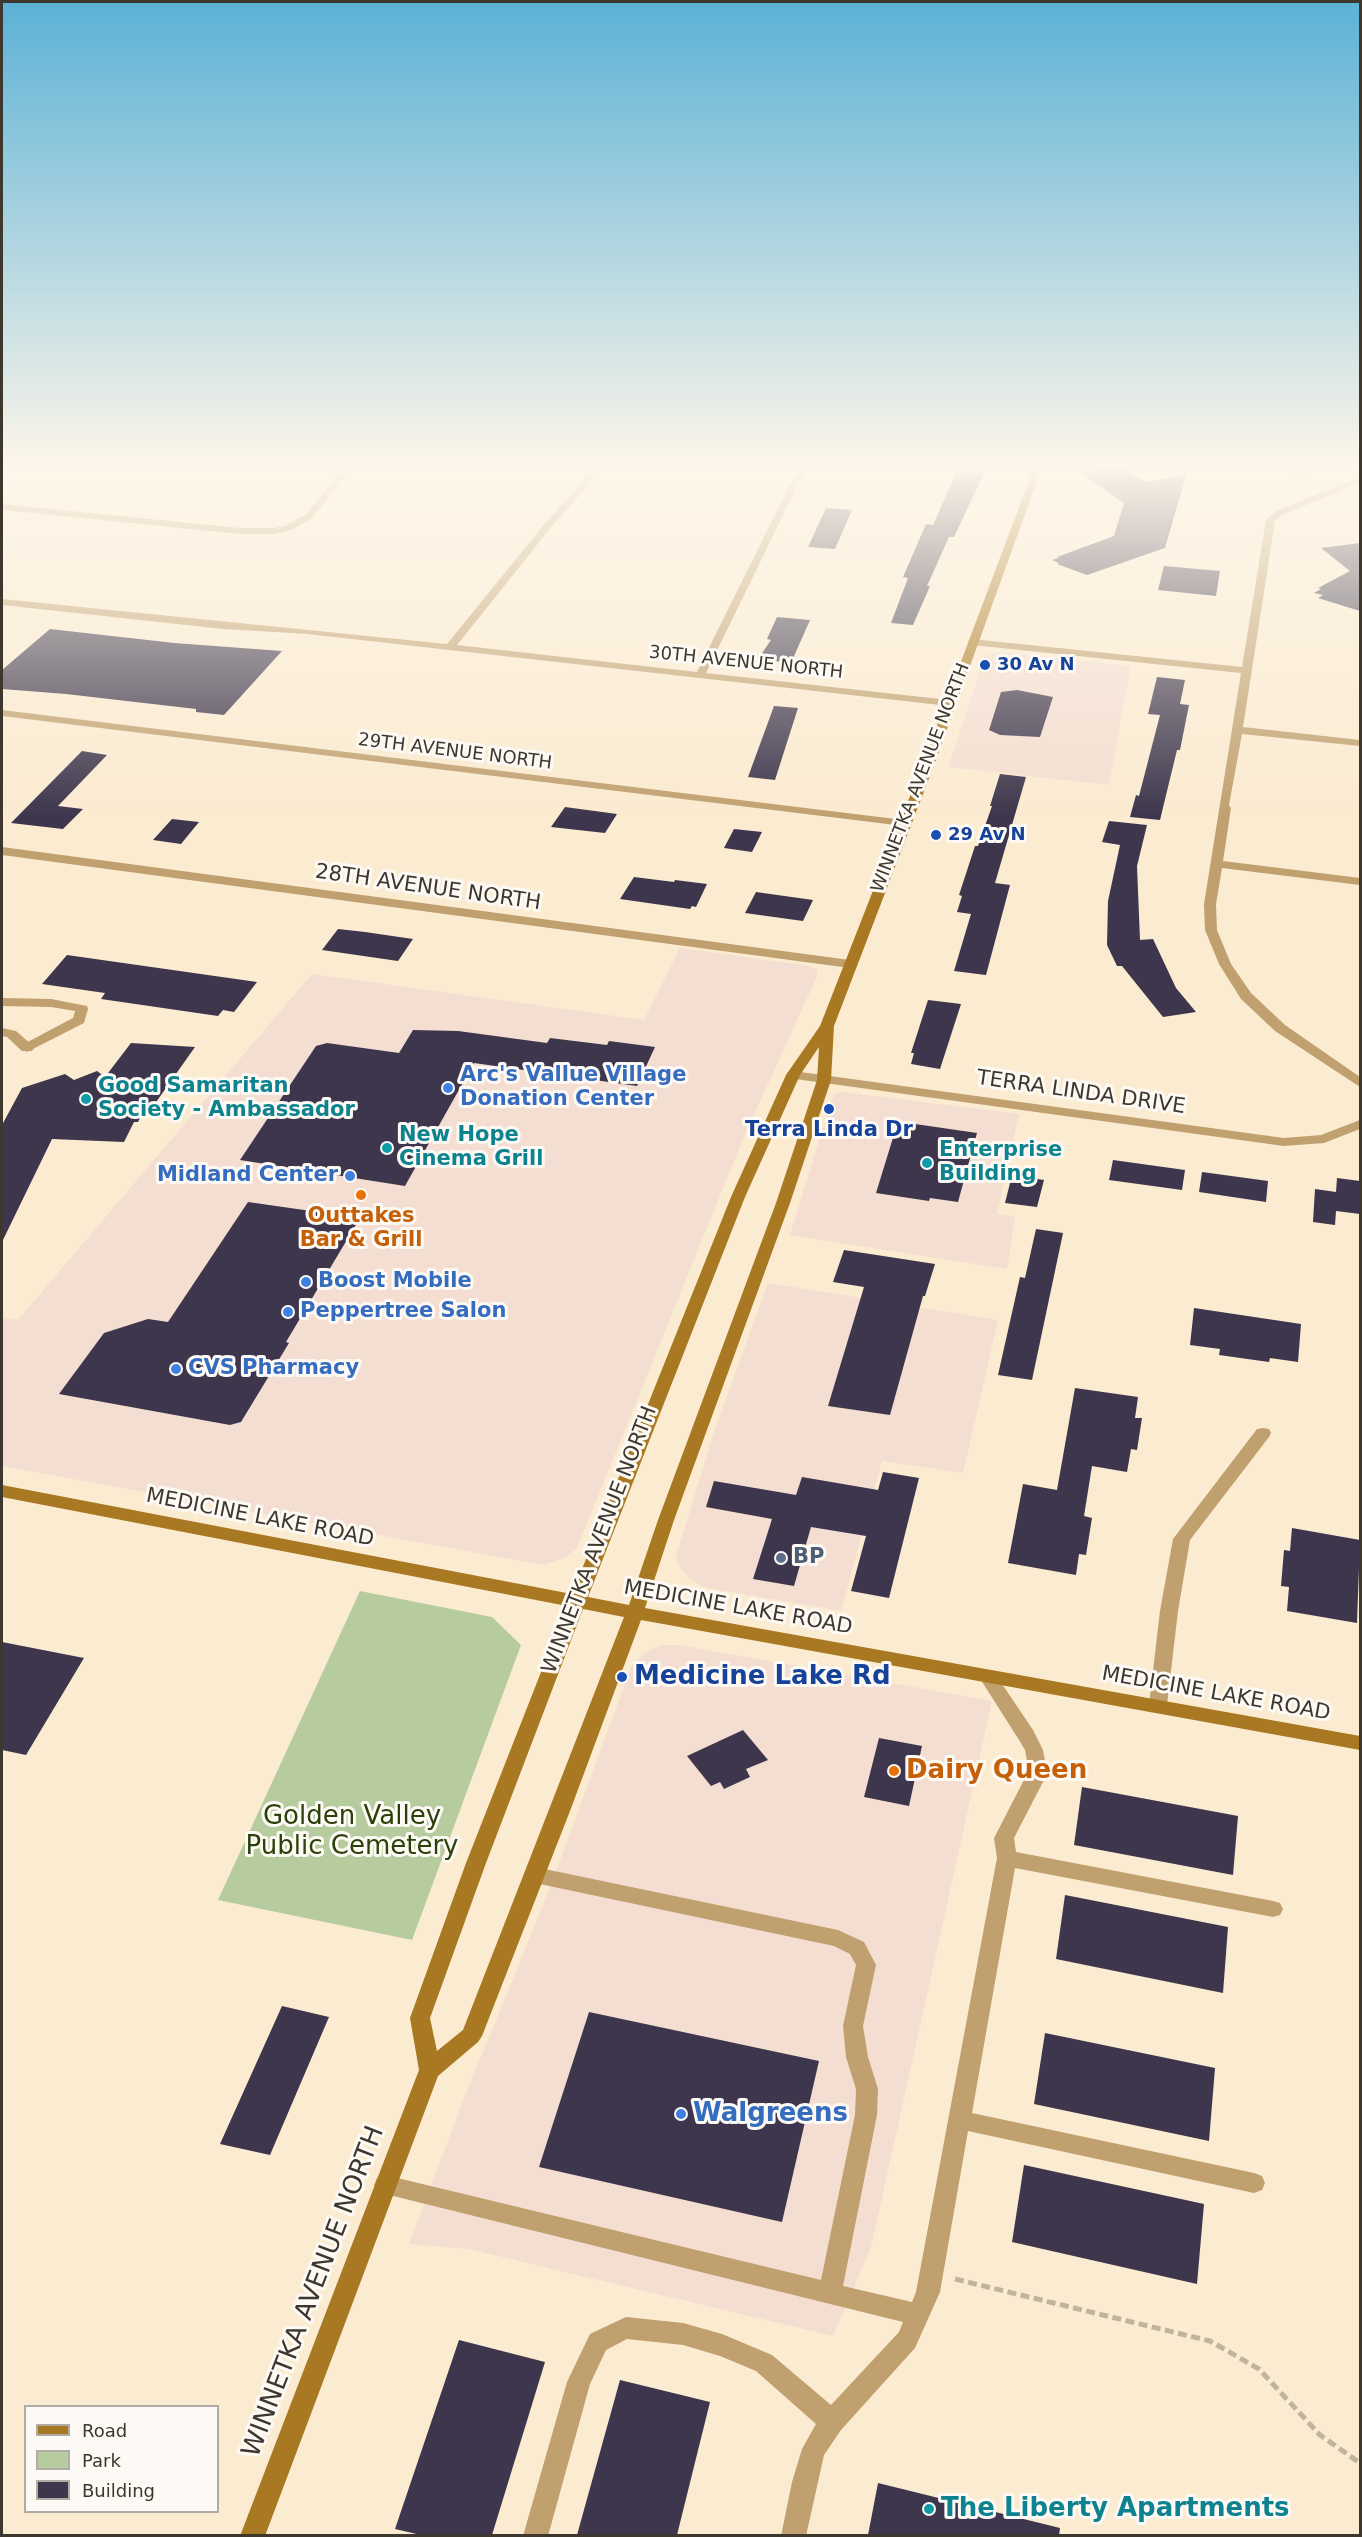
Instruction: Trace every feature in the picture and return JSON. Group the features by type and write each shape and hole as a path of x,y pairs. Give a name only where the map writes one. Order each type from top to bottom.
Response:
{"main road":[{"name":"WINNETKA AVENUE NORTH","path":"430,2070 420,2018 476,1863 576,1601 738,1197 793,1076 827,1026 927,768 995,580"},
{"name":"WINNETKA AVENUE NORTH","path":"252,2535 430,2070 471,2036 535,1875 635,1612 666,1520 779,1214 824,1080 827,1026"},
{"name":"MEDICINE LAKE ROAD","path":"2,1491 635,1612 1360,1743"}],"street":[{"path":"450,647 504,580"},
{"path":"700,675 746,580"},
{"path":"1261,580 1210,904 1211,930 1225,964 1246,996 1280,1028 1360,1083"},
{"name":"30TH AVENUE NORTH","path":"2,602 450,647 949,703"},
{"path":"972,642 1246,670"},
{"name":"29TH AVENUE NORTH","path":"2,713 904,823"},
{"path":"1237,730 1360,744"},
{"name":"28TH AVENUE NORTH","path":"2,851 850,964"},
{"path":"1216,864 1360,882"},
{"path":"2,1002 51,1003 82,1009 79,1020 27,1048 11,1034 2,1032"},
{"name":"TERRA LINDA DRIVE","path":"793,1076 1284,1142 1324,1139 1360,1124"},
{"path":"1158,1705 1169,1611 1182,1539 1263,1433"},
{"path":"793,2535 804,2482 814,2450 832,2422 907,2340 928,2292 1007,1858 1004,1838 1034,1780 1037,1766 1034,1750 1026,1735 988,1677"},
{"path":"1007,1858 1273,1909"},
{"path":"535,1875 838,1938 857,1948 866,1965 853,2026 857,2057 867,2089 866,2115 830,2292"},
{"path":"961,2120 1254,2183"},
{"path":"385,2185 918,2315"},
{"path":"535,2535 579,2382 598,2342 626,2328 683,2334 722,2345 764,2363 832,2422"}],"path":[{"path":"932,2274 1210,2341 1259,2369 1320,2435 1360,2463"}],"shaded area":[{"path":"1000,652 1131,666 1109,785 948,767 985,655"},
{"path":"680,948 809,966 817,969 817,976 743,1139 577,1548 564,1558 543,1565 2,1466 2,1318 18,1320 312,974 644,1020"},
{"path":"841,1092 1019,1114 997,1214 1015,1217 1007,1269 790,1235 833,1095"},
{"path":"768,1283 998,1320 963,1473 882,1461 841,1611 703,1587 687,1576 680,1568 676,1557 713,1435"},
{"path":"662,1645 679,1645 992,1701 871,2247 833,2336 469,2249 409,2244 465,2096 548,1893 632,1665 644,1653"}],"green space":[{"name":"Golden Valley Public Cemetery","path":"360,1591 492,1617 521,1645 412,1940 218,1900"}],"building":[{"path":"907,580 930,580 927,586 930,586 913,625 891,623"},
{"path":"1160,580 1218,580 1216,596 1158,590"},
{"path":"1332,580 1360,580 1360,611 1318,598 1323,595 1314,593 1321,589 1318,588"},
{"path":"777,617 810,620 791,663 758,659 771,640 767,639"},
{"path":"50,629 174,643 282,651 224,715 196,712 196,709 2,689 2,670"},
{"path":"1157,677 1185,680 1180,704 1189,705 1180,750 1177,750 1160,820 1130,817 1136,795 1139,796 1160,715 1148,714"},
{"path":"1017,690 1053,697 1040,737 1000,735 989,730 1001,692"},
{"path":"774,706 798,708 775,780 748,777"},
{"path":"82,751 107,755 58,806 83,809 63,829 11,823"},
{"path":"1000,774 1026,777 995,883 1010,885 986,975 954,971 971,914 957,912 962,896 959,895 975,846 978,846 992,806 990,806"},
{"path":"565,807 617,814 605,833 551,827"},
{"path":"172,819 199,822 181,844 153,840"},
{"path":"1109,821 1147,825 1137,866 1140,940 1153,939 1176,988 1196,1012 1163,1017 1122,966 1117,966 1107,945 1108,901 1120,845 1102,842"},
{"path":"734,829 762,832 752,852 724,848"},
{"path":"634,877 707,884 696,907 692,906 690,909 620,899"},
{"path":"756,892 813,900 803,921 745,913"},
{"path":"338,929 413,939 398,961 322,950"},
{"path":"67,955 257,982 234,1012 223,1010 218,1016 101,999 105,993 42,984"},
{"path":"928,1000 961,1004 940,1069 911,1064 914,1053 911,1053"},
{"name":"Midland Center","path":"413,1030 458,1031 547,1043 550,1038 607,1045 609,1041 655,1047 637,1086 474,1063 405,1186 240,1160 316,1046 327,1043 399,1053"},
{"name":"Good Samaritan Society - Ambassador","path":"131,1043 195,1047 154,1105 151,1105 146,1114 142,1114 138,1122 134,1122 124,1142 52,1139 2,1242 2,1125 22,1088 65,1074 74,1080 97,1071 105,1077"},
{"name":"Enterprise Building","path":"915,1124 977,1133 958,1202 930,1198 929,1201 876,1193 896,1128 913,1130"},
{"path":"1113,1160 1185,1170 1182,1190 1109,1180"},
{"path":"1202,1172 1268,1181 1266,1202 1199,1192"},
{"path":"1012,1175 1044,1180 1037,1207 1005,1203"},
{"path":"1337,1178 1360,1181 1360,1214 1336,1211 1335,1225 1313,1222 1315,1189 1336,1192"},
{"path":"248,1202 360,1218 241,1422 230,1425 59,1394 104,1333 148,1319 168,1322"},
{"path":"1036,1229 1063,1233 1032,1380 998,1375 1020,1277 1025,1278"},
{"path":"844,1250 935,1264 925,1296 923,1296 890,1415 828,1406 864,1287 833,1282"},
{"path":"1194,1308 1301,1324 1298,1362 1270,1358 1269,1362 1219,1355 1220,1349 1190,1345"},
{"path":"1075,1388 1138,1397 1135,1418 1142,1418 1137,1450 1131,1449 1127,1472 1092,1466 1084,1516 1092,1518 1086,1555 1079,1554 1076,1575 1008,1563 1023,1484 1057,1490"},
{"path":"883,1472 919,1478 889,1598 851,1591 866,1536 811,1527 794,1586 753,1579 772,1519 706,1507 714,1481 796,1495 802,1477 878,1490"},
{"path":"1292,1528 1360,1540 1357,1623 1287,1611 1289,1587 1281,1586 1284,1550 1290,1551"},
{"path":"2,1642 84,1658 26,1755 2,1750"},
{"path":"743,1730 768,1760 746,1769 750,1777 724,1789 720,1782 711,1786 687,1756"},
{"name":"Dairy Queen","path":"879,1738 922,1746 909,1806 864,1797"},
{"path":"1082,1787 1238,1816 1233,1875 1074,1845"},
{"path":"1065,1895 1228,1927 1223,1993 1056,1959"},
{"path":"282,2006 329,2017 270,2155 220,2144"},
{"name":"Walgreens","path":"589,2012 819,2061 782,2222 539,2167"},
{"path":"1045,2033 1215,2068 1209,2141 1034,2104"},
{"path":"1024,2165 1204,2204 1197,2284 1012,2242"},
{"path":"459,2340 545,2362 492,2535 421,2535 395,2529"},
{"path":"620,2380 710,2402 677,2535 577,2535"},
{"name":"The Liberty Apartments","path":"878,2483 1060,2528 1059,2535 868,2535"}],"place":[{"name":"30 Av N","path":"985,665"},
{"name":"29 Av N","path":"936,835"},
{"name":"Arc's Vallue Village Donation Center","path":"448,1088"},
{"name":"Good Samaritan Society - Ambassador","path":"86,1099"},
{"name":"Terra Linda Dr","path":"829,1109"},
{"name":"New Hope Cinema Grill","path":"387,1148"},
{"name":"Enterprise Building","path":"927,1163"},
{"name":"Midland Center","path":"350,1176"},
{"name":"Outtakes Bar & Grill","path":"361,1195"},
{"name":"Boost Mobile","path":"306,1282"},
{"name":"Peppertree Salon","path":"288,1312"},
{"name":"CVS Pharmacy","path":"176,1369"},
{"name":"BP","path":"781,1558"},
{"name":"Medicine Lake Rd","path":"622,1677"},
{"name":"Dairy Queen","path":"894,1771"},
{"name":"Walgreens","path":"681,2114"},
{"name":"The Liberty Apartments","path":"929,2509"}]}
